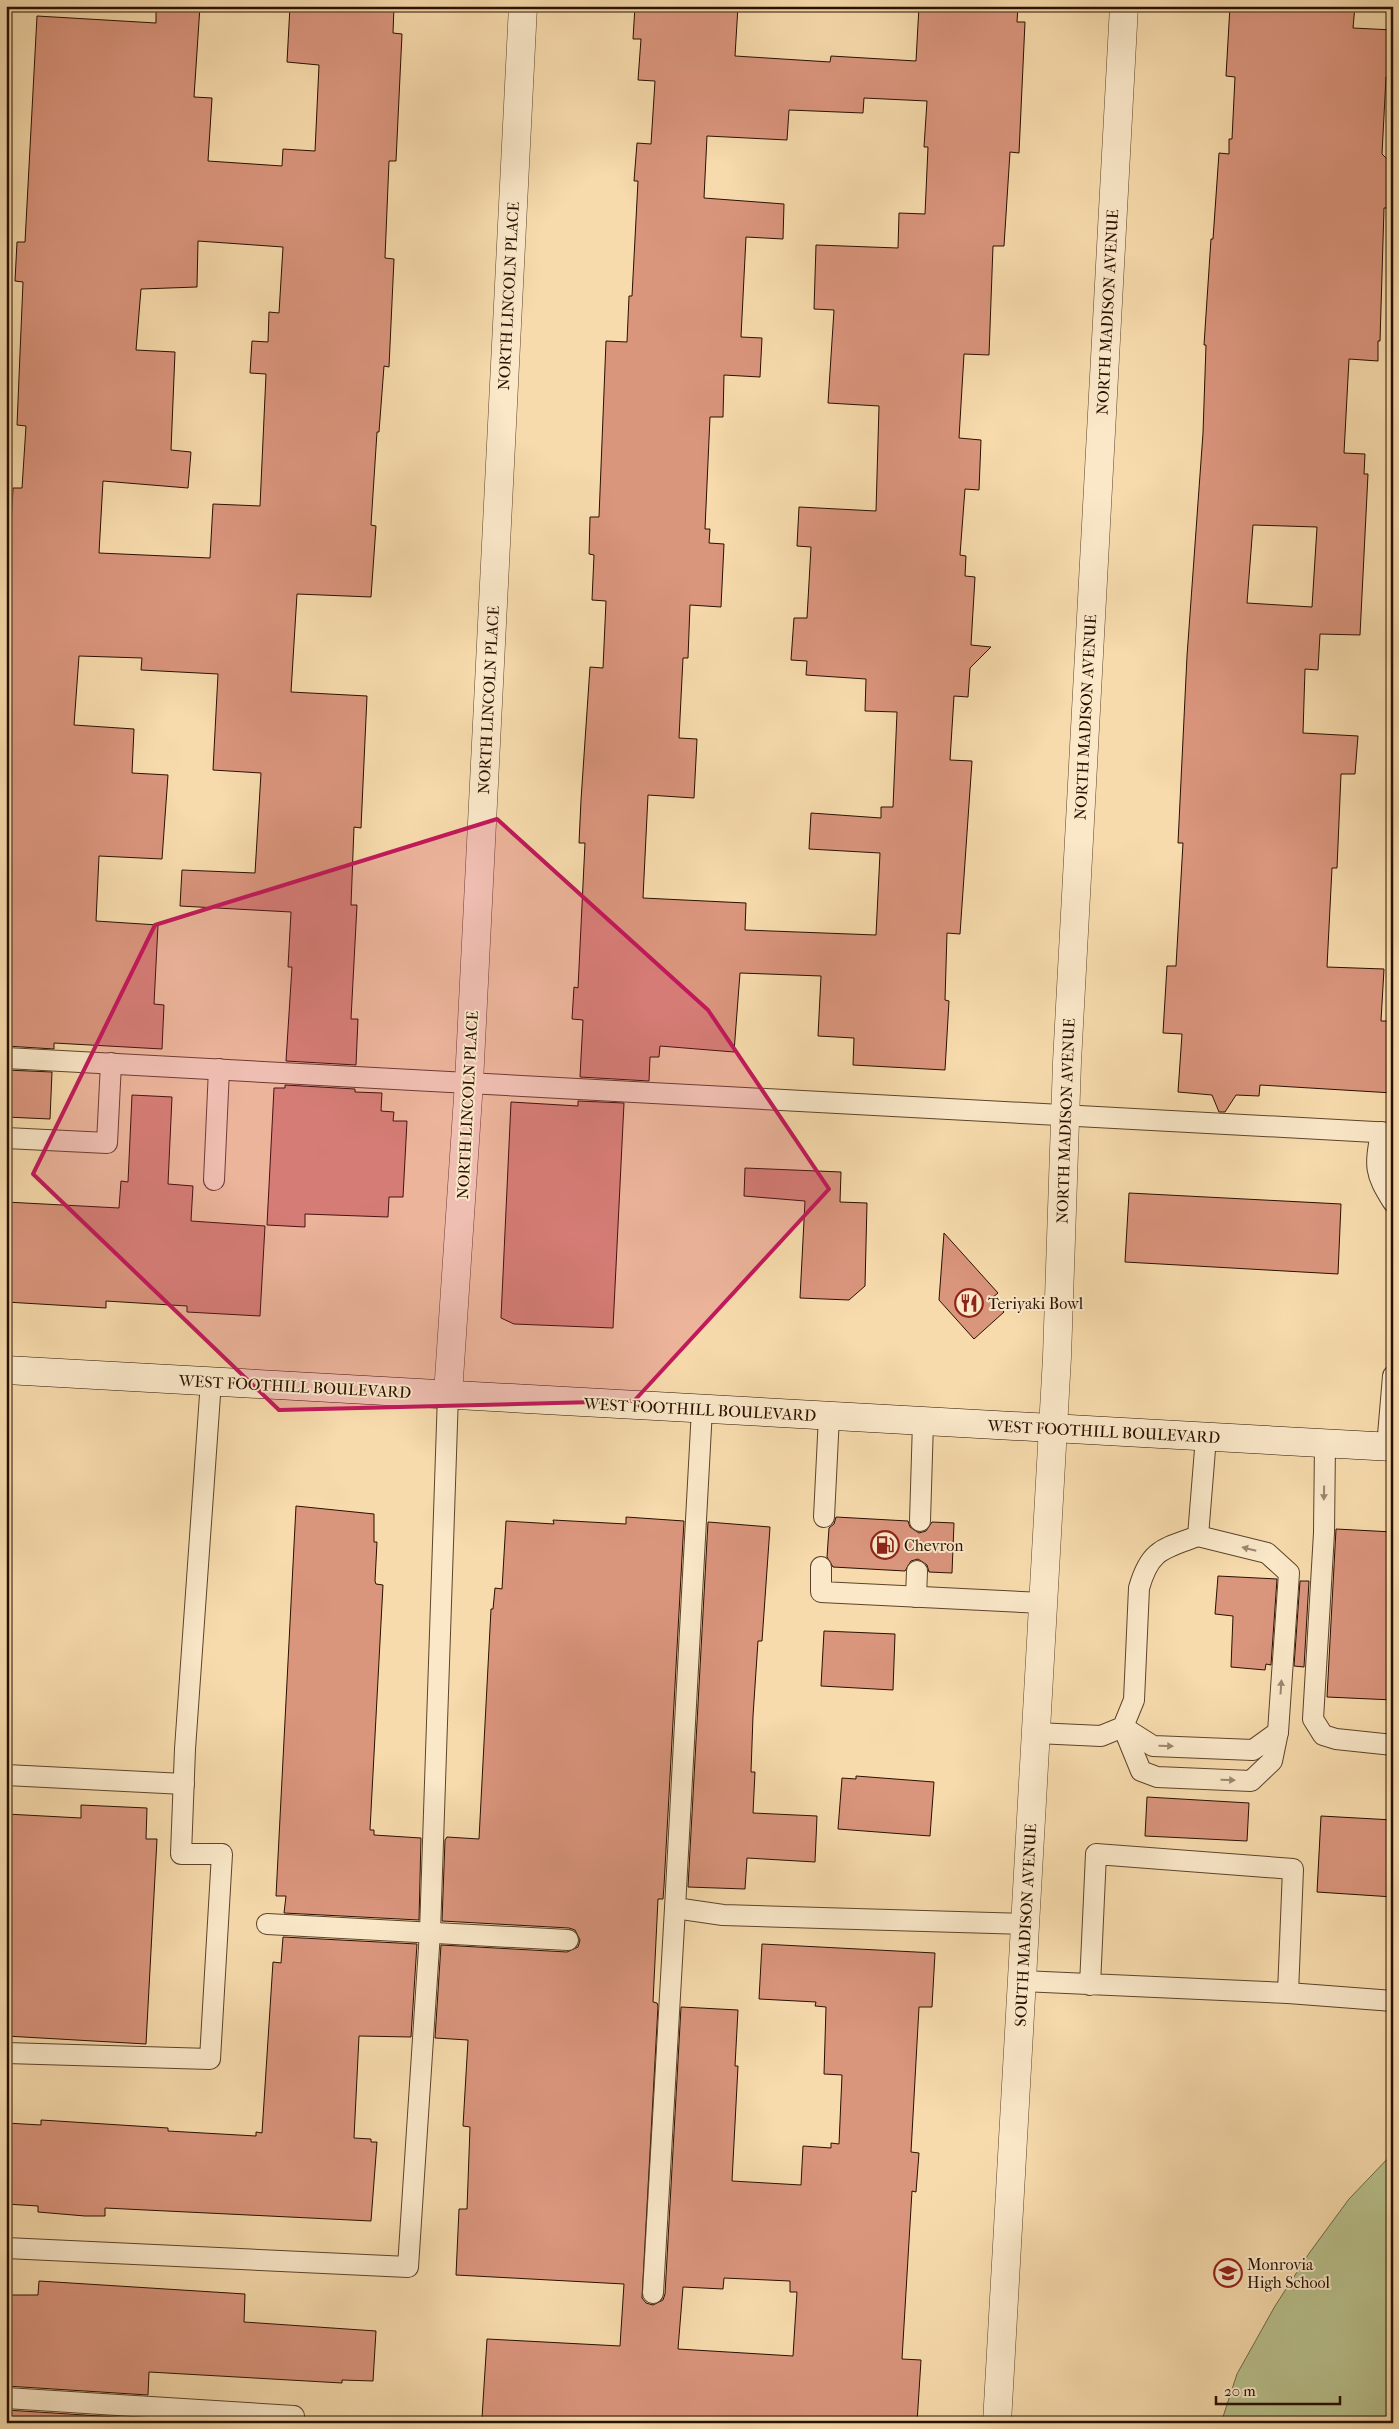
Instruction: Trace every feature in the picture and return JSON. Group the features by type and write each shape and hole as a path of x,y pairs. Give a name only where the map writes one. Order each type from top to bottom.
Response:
{"street":[{"name":"NORTH LINCOLN PLACE","path":"448,1394 469,1082 523,6"},
{"name":"NORTH MADISON AVENUE","path":"1052,1428 1065,1116 1124,6"},
{"name":"WEST FOOTHILL BOULEVARD","path":"6,1370 1390,1447"},
{"name":"SOUTH MADISON AVENUE","path":"997,2423 1052,1428"}],"lane":[{"path":"6,1058 1387,1133 1376,1165 1383,1187 1393,1202"},
{"path":"6,1138 107,1143 111,1064"},
{"path":"214,1180 218,1069"},
{"path":"1390,1447 1393,1376"},
{"path":"6,2053 210,2059 222,1854 181,1854 211,1381"},
{"path":"6,2248 408,2267 430,1932 448,1394"},
{"path":"653,2293 702,1409"},
{"path":"824,1517 828,1416"},
{"path":"920,1522 924,1422"},
{"path":"1198,1536 1206,1437"},
{"path":"1325,1444 1324,1533 1313,1719 1323,1735 1336,1739 1393,1745"},
{"path":"1198,1536 1267,1553 1289,1573 1278,1732 1272,1762 1251,1781 1157,1778 1141,1771 1123,1727 1134,1700 1139,1588 1144,1571 1160,1550 1198,1536"},
{"path":"822,1567 821,1592 1043,1604"},
{"path":"916,1597 917,1571"},
{"path":"1123,1727 1154,1746 1253,1750 1278,1732"},
{"path":"1036,1733 1100,1736 1123,1727"},
{"path":"6,1775 184,1784"},
{"path":"1090,1986 1096,1854 1293,1869 1288,1993"},
{"path":"675,1908 723,1914 1025,1924"},
{"path":"266,1924 568,1940"},
{"path":"1022,1981 1090,1986 1288,1993 1393,2002"},
{"path":"6,2398 294,2416"}],"highlighted area":[{"path":"497,819 708,1010 829,1189 634,1401 279,1410 33,1174 155,925"}],"green space":[{"path":"1393,2153 1393,2423 1221,2423 1237,2374 1275,2306 1310,2252 1349,2199"}],"building":[{"path":"156,6 200,6 194,97 212,98 208,161 282,166 283,149 315,151 319,65 287,62 290,6 394,6 393,33 402,34 396,161 389,161 385,258 394,259 389,367 384,366 379,432 377,432 371,525 376,526 371,597 297,594 291,692 367,696 361,828 354,827 351,905 357,905 351,1019 358,1019 356,1065 286,1061 292,967 288,967 291,912 180,906 182,870 255,873 261,773 213,770 218,674 141,670 142,658 79,656 74,725 134,729 132,773 168,775 162,859 99,856 96,921 158,925 154,1004 164,1005 162,1049 54,1043 54,1049 6,1046 6,622 13,488 22,488 26,426 17,425 23,282 15,281 17,242 25,242 37,16 156,23","holes":["198,241 283,247 279,313 269,312 268,342 252,341 250,373 266,374 260,506 213,504 210,558 99,553 103,481 188,488 191,452 171,450 175,352 136,350 141,289 197,287"]},
{"path":"635,6 738,6 735,56 830,62 831,56 916,61 919,6 1018,6 1017,22 1025,22 1019,153 1010,152 1004,246 993,246 989,355 964,354 959,438 981,440 979,490 965,489 960,555 966,556 965,576 975,577 971,645 991,647 970,668 968,697 954,696 950,760 972,761 960,934 947,933 945,1000 949,1001 945,1070 853,1065 854,1038 818,1036 821,976 740,973 734,1052 660,1046 659,1057 650,1057 649,1081 580,1077 583,1020 572,1019 574,987 578,988 585,843 579,843 581,800 590,667 603,668 606,601 592,600 594,555 589,554 590,517 599,517 606,341 627,342 629,296 632,296 638,181 634,181 637,143 651,144 655,81 638,80 641,39 633,39","holes":["864,98 927,101 924,147 928,147 925,214 899,213 898,248 816,245 814,309 834,310 828,403 879,406 876,511 799,507 797,546 811,547 807,618 794,618 791,660 807,661 806,675 866,679 865,711 897,712 893,807 881,807 881,818 811,813 809,849 880,853 876,935 745,930 746,903 643,898 648,795 694,798 697,739 679,738 683,658 688,658 690,605 721,607 724,544 709,543 710,529 705,529 710,417 723,417 724,375 760,377 762,338 741,337 746,237 783,239 784,204 704,198 707,136 787,140 789,110 863,113"]},
{"path":"1230,6 1355,6 1353,28 1393,30 1393,77 1386,77 1382,154 1393,165 1393,186 1390,189 1389,208 1384,208 1378,361 1349,359 1344,453 1365,454 1364,474 1368,474 1360,635 1320,634 1318,670 1305,669 1303,733 1358,736 1355,774 1341,774 1337,868 1332,868 1327,967 1384,969 1381,1021 1393,1021 1393,1093 1260,1085 1259,1096 1236,1095 1225,1112 1219,1112 1212,1095 1178,1092 1182,1034 1163,1033 1167,966 1176,966 1183,843 1178,843 1187,656 1203,433 1206,345 1204,345 1211,239 1213,239 1219,153 1229,154 1229,139 1232,139 1235,77 1226,76","holes":["1253,525 1317,527 1312,607 1247,603"]},
{"path":"6,1070 52,1072 50,1119 6,1117"},
{"path":"285,1085 355,1089 355,1092 382,1093 381,1111 394,1112 393,1121 407,1121 403,1197 389,1197 388,1217 305,1214 305,1227 267,1225 274,1088 285,1088"},
{"path":"132,1095 172,1097 168,1184 193,1186 191,1221 265,1226 260,1316 187,1312 187,1306 106,1301 106,1308 6,1302 6,1202 119,1208 121,1181 128,1182"},
{"path":"578,1101 624,1103 613,1328 514,1324 501,1318 511,1102 578,1106"},
{"path":"745,1168 841,1172 840,1202 867,1203 865,1286 849,1300 800,1298 805,1201 744,1196"},
{"path":"1129,1193 1341,1204 1338,1274 1125,1262"},
{"path":"944,1233 998,1293 992,1298 1004,1312 974,1339 939,1300"},
{"path":"296,1506 374,1514 374,1542 377,1542 375,1581 376,1584 383,1585 370,1830 374,1830 374,1835 421,1838 419,1920 284,1913 286,1896 276,1896"},
{"path":"626,1517 684,1521 664,1886 663,1899 658,1899 653,2002 657,2003 658,2006 642,2298 646,2303 653,2305 663,2300 665,2294 681,2007 738,2010 735,2066 738,2066 732,2181 801,2185 803,2146 831,2148 831,2143 839,2144 842,2075 824,2074 826,2007 815,2006 816,2002 759,1999 762,1944 935,1953 932,2007 919,2007 911,2152 919,2153 916,2192 912,2191 902,2359 921,2360 917,2423 558,2423 482,2418 487,2339 620,2346 624,2284 456,2275 459,2209 467,2209 470,2127 463,2126 468,2040 435,2038 441,1945 567,1952 578,1947 580,1940 575,1930 569,1928 442,1921 445,1840 447,1837 479,1839 491,1609 493,1609 495,1588 502,1589 506,1521 554,1524 553,1520 626,1524","holes":["724,2278 790,2281 790,2292 797,2292 793,2356 678,2349 683,2287 723,2289"]},
{"path":"836,1517 908,1521 910,1527 919,1533 926,1531 932,1522 954,1523 952,1573 929,1572 927,1565 918,1559 911,1561 905,1571 833,1567 827,1557 829,1528 834,1524"},
{"path":"708,1522 770,1527 762,1641 758,1641 753,1716 751,1772 755,1772 753,1813 817,1816 815,1862 747,1858 745,1889 688,1887"},
{"path":"1336,1529 1393,1532 1389,1644 1393,1644 1393,1700 1327,1697"},
{"path":"1218,1576 1277,1579 1271,1665 1266,1664 1265,1670 1231,1667 1233,1616 1215,1614"},
{"path":"1300,1581 1309,1581 1304,1667 1294,1666"},
{"path":"824,1631 895,1634 893,1690 821,1686"},
{"path":"856,1776 934,1782 930,1836 838,1829 842,1778 856,1779"},
{"path":"1147,1797 1249,1803 1247,1841 1145,1836"},
{"path":"81,1805 147,1808 146,1839 157,1839 146,2044 6,2036 6,1814 81,1818"},
{"path":"1321,1816 1393,1820 1393,1897 1317,1892"},
{"path":"283,1937 417,1944 411,2037 359,2036 354,2138 371,2139 371,2142 377,2142 371,2221 105,2208 105,2216 85,2216 38,2212 38,2206 6,2204 6,2123 41,2125 41,2120 168,2128 168,2131 256,2136 256,2132 262,2133 273,1962 281,1963"},
{"path":"39,2281 245,2294 244,2322 376,2331 373,2381 342,2380 342,2383 149,2372 148,2395 6,2386 6,2295 38,2295"},
{"path":"6,2410 147,2419 147,2423 6,2423"}],"place":[{"name":"Teriyaki Bowl","path":"969,1303"},
{"name":"Chevron","path":"885,1545"},
{"name":"Monrovia High School","path":"1228,2273"}]}
